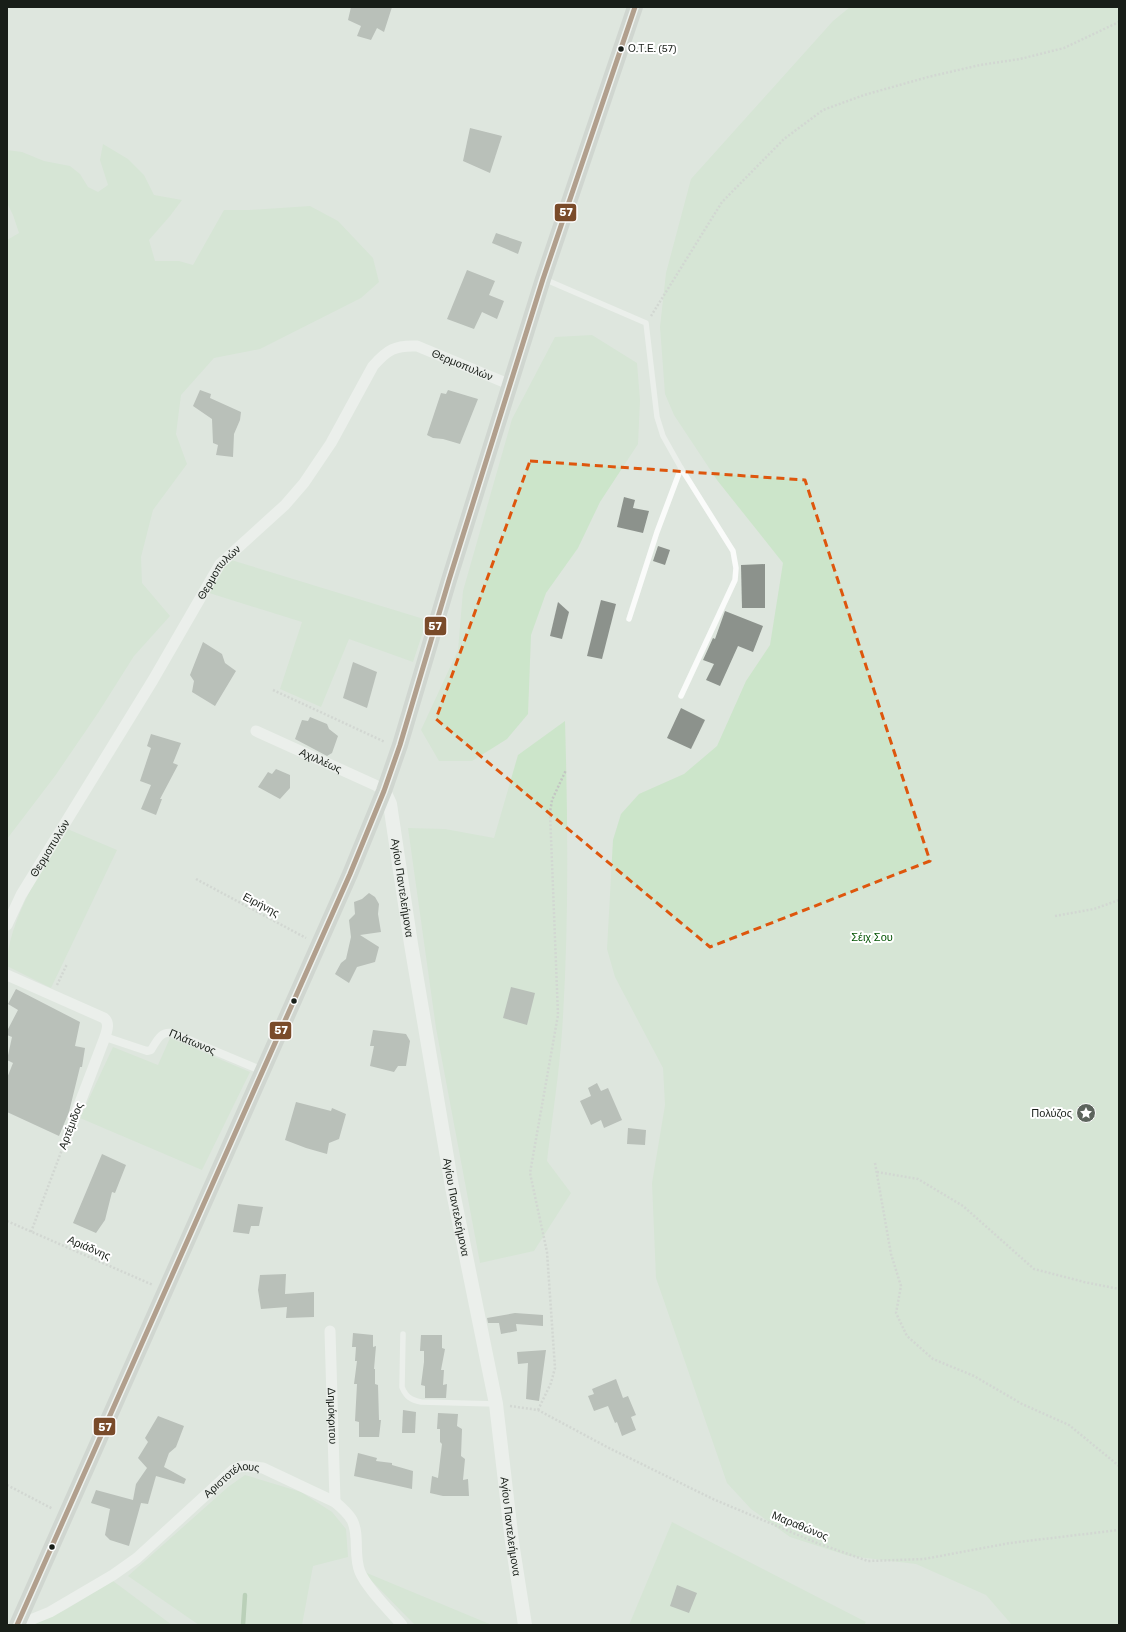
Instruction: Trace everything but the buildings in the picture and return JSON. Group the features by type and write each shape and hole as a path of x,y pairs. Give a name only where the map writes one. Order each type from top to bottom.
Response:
{"main road":[{"path":"18,1625 350,874 384,792 399,748 544,279 633,8"}],"street":[{"name":"Θερμοπυλών","path":"7,925 21,896 153,680 220,564 285,505 304,483 331,443 373,366 382,356 393,348 416,346 511,385"},
{"name":"Αχιλλέως","path":"256,730 375,785 384,792"},
{"name":"Αγίου Παντελεήμονα","path":"384,792 390,804 411,944 451,1180 496,1404 512,1542 525,1625"},
{"path":"7,975 52,995"},
{"name":"Αρτέμιδος","path":"52,995 107,1020 108,1024 105,1037 73,1121"},
{"name":"Πλάτωνος","path":"105,1037 147,1051 151,1050 161,1035 168,1032 263,1071"},
{"name":"Δημόκριτου","path":"330,1331 335,1502"},
{"name":"Αριστοτέλους","path":"18,1625 50,1612 113,1575 137,1558 233,1470 239,1467 263,1468 335,1502 352,1520 355,1530 356,1560 360,1573 402,1625"}],"lane":[{"path":"544,279 646,323 657,417 663,436 681,468 733,551 736,568 735,580 681,696"},
{"path":"629,619 657,532 681,468"},
{"path":"403,1334 402,1387 405,1395 412,1400 421,1402 496,1404"}],"path":[{"path":"646,323 722,202 784,139 823,110 864,95 928,77 980,65 1020,59 1064,48 1119,22"},
{"path":"273,690 399,748"},
{"path":"538,1410 551,1383 555,1368 547,1252 530,1173 558,1015 550,812 552,800 566,770"},
{"name":"Ειρήνης","path":"196,879 318,945"},
{"path":"1054,916 1094,909 1119,900"},
{"path":"52,995 67,964"},
{"name":"Αρτέμιδος","path":"31,1232 73,1121"},
{"path":"875,1163 891,1254 901,1286 896,1313 907,1336 933,1359 974,1376 1022,1404 1069,1425 1119,1466"},
{"path":"877,1172 918,1179 963,1206 1034,1269 1084,1282 1119,1289"},
{"name":"Αριάδνης","path":"7,1221 165,1290"},
{"name":"Μαραθώνος","path":"496,1404 538,1410 607,1447 713,1499 817,1543 868,1561 924,1559 1010,1543 1119,1530"},
{"path":"7,1485 66,1515"}],"highlighted area":[{"path":"530,461 805,480 930,861 710,947 436,719"}],"green space":[{"name":"Σέιχ Σου","path":"850,7 1119,7 1119,1625 1012,1625 986,1595 916,1564 849,1556 790,1537 751,1509 727,1483 656,1278 652,1183 665,1105 663,1068 615,977 607,949 613,840 621,814 639,794 684,774 717,746 746,681 770,645 783,563 717,480 674,415 665,394 660,327 666,273 691,179 833,21"},
{"path":"103,144 128,159 144,175 154,195 182,200 149,240 155,261 179,261 193,265 224,210 310,206 338,221 373,258 379,282 361,298 260,349 214,358 181,395 176,434 187,464 153,510 141,557 142,583 170,616 134,656 98,713 55,776 7,839 7,240 19,233 7,203 7,150 22,152 44,161 70,166 80,174 88,187 98,192 108,185 100,160"},
{"path":"592,335 637,363 640,400 638,444 600,502 578,548 546,593 531,635 528,714 507,739 472,761 439,761 421,730 458,650 463,591 512,419 555,337"},
{"path":"228,559 427,620 413,662 349,639 321,707 280,689 302,622 206,592"},
{"path":"565,721 567,799 566,954 562,1032 547,1161 571,1193 534,1251 480,1263 436,1028 408,828 445,829 494,838 518,755"},
{"path":"65,828 117,850 51,988 7,966 13,931 20,913 37,877"},
{"path":"170,1038 250,1072 202,1170 80,1118 113,1047 158,1065"},
{"path":"245,1475 301,1492 332,1512 346,1529 348,1557 313,1566 302,1625 199,1625 128,1576 228,1487"},
{"path":"672,1522 866,1622 864,1625 629,1625"},
{"path":"362,1571 492,1625 415,1625"},
{"path":"113,1581 172,1625 33,1625 65,1610"}],"waterway":[{"path":"243,1625 245,1595"}],"transit line":[{"name":"57","path":"17,1625 350,874 384,791 400,745 449,580 543,279 635,7"}],"place":[{"name":"Ο.Τ.Ε. (57)","path":"621,49"},
{"name":"Πολύζος","path":"1086,1113"}]}
